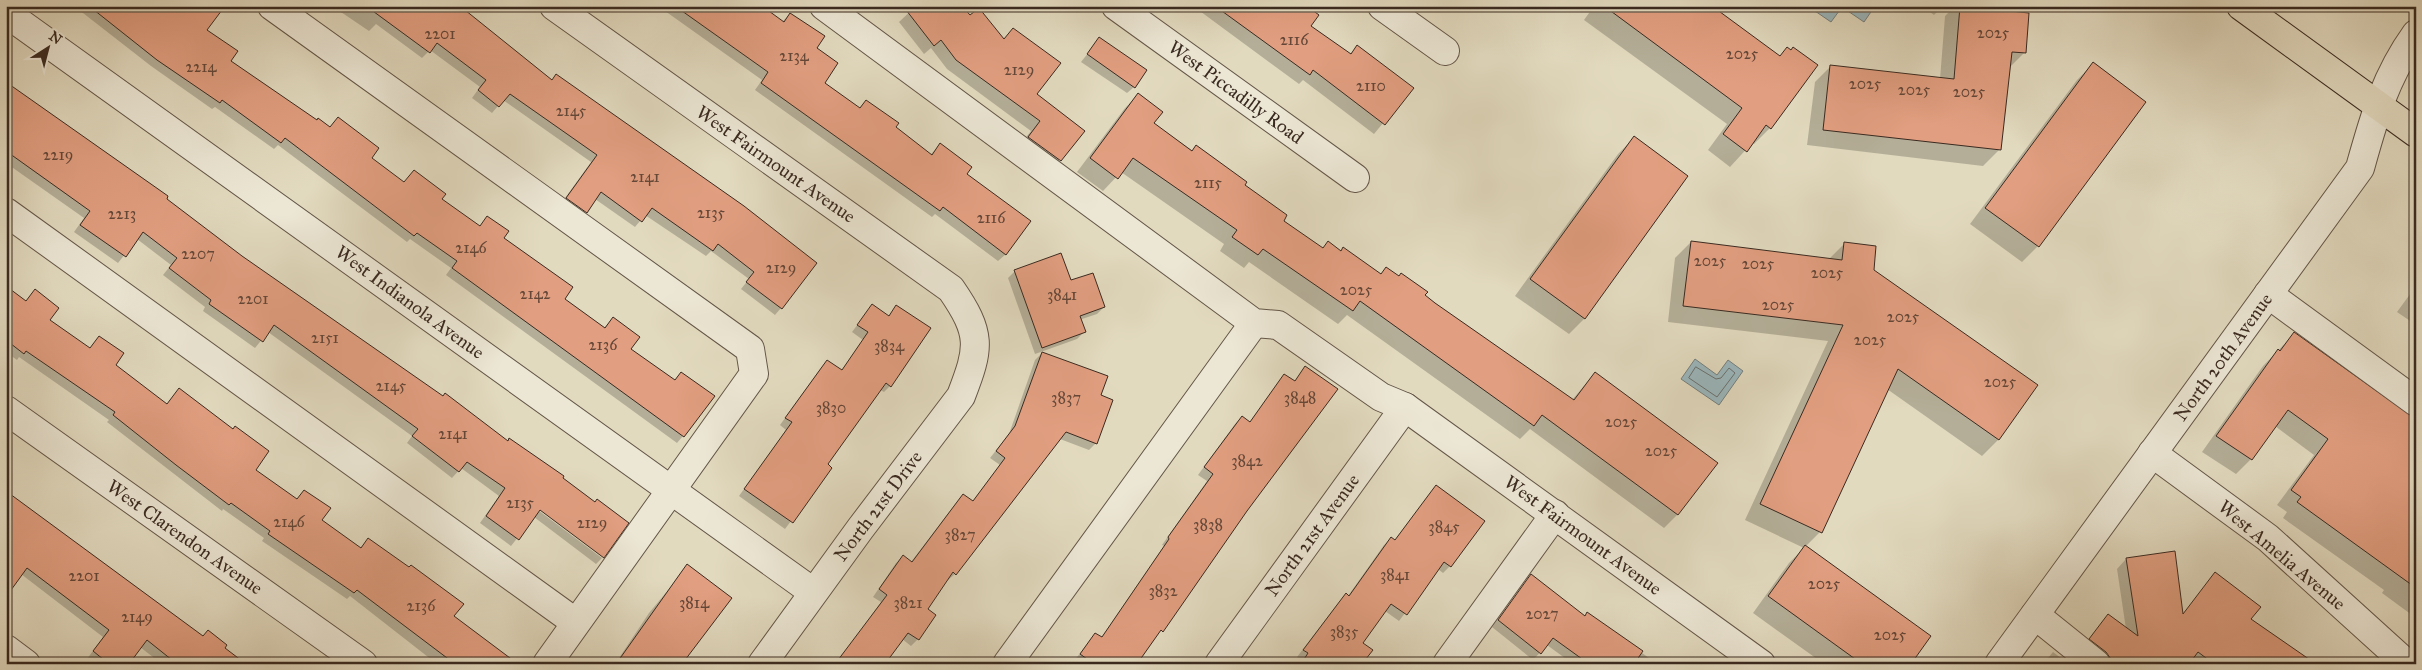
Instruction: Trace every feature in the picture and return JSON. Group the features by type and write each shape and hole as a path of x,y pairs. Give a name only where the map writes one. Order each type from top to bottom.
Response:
{"main road":[{"path":"2241,6 2416,133"}],"street":[{"path":"272,6 750,349 754,374 575,622 547,664"},
{"name":"West Fairmount Avenue","path":"554,6 951,289 966,310 977,340"},
{"path":"824,6 1254,323 1007,664"},
{"name":"West Piccadilly Road","path":"1116,6 1355,178"},
{"path":"1382,6 1445,51"},
{"name":"West Indianola Avenue","path":"6,13 814,592"},
{"name":"North 20th Avenue","path":"1999,664 2360,168 2377,105 2402,53 2416,34"},
{"path":"6,212 575,622"},
{"path":"2268,294 2416,402"},
{"name":"West Fairmount Avenue","path":"1254,323 1278,325 1381,397 1405,407 1761,664"},
{"name":"North 21st Drive","path":"762,664 961,396 970,372 977,340"},
{"name":"North 21st Avenue","path":"1219,664 1405,407"},
{"name":"West Clarendon Avenue","path":"6,410 363,664"},
{"name":"West Amelia Avenue","path":"2152,453 2268,538 2407,664"},
{"path":"1447,664 1555,514"},
{"path":"2035,615 2096,664"},
{"path":"6,650 26,664"}],"water":[{"path":"1818,6 1875,6 1864,22 1842,7 1831,22 1815,11"},
{"path":"1695,359 1717,375 1728,360 1743,371 1719,405 1681,379"}],"building":[{"path":"89,6 225,6 207,30 238,51 231,61 330,127 338,117 379,148 372,158 404,182 414,170 446,194 442,199 480,226 487,216 509,231 504,238 573,287 565,299 605,328 613,317 640,337 631,349 675,380 681,372 715,396 684,437 452,268 457,261 417,233 414,236 285,138 281,143 222,100 220,103 157,60"},
{"path":"366,6 460,6 552,80 556,74 744,206 817,263 782,309 746,282 754,272 718,244 713,251 652,208 642,222 601,192 587,213 566,198 597,155 510,94 499,107 478,90 486,80 437,43 430,53"},
{"path":"675,6 762,6 784,22 790,13 825,36 817,48 838,63 825,83 860,108 866,100 899,123 896,127 932,155 940,143 972,167 967,174 1031,221 1006,255 943,207 940,211 761,83 768,72"},
{"path":"903,6 962,6 970,15 979,8 1004,39 1013,28 1061,63 1037,94 1085,131 1061,161 1028,137 1040,121 956,60 941,40 934,46"},
{"path":"1215,6 1307,6 1319,15 1311,26 1351,54 1357,45 1414,88 1385,125 1313,70 1310,75"},
{"path":"1604,6 1712,6 1780,56 1787,47 1791,50 1793,47 1818,65 1771,129 1766,125 1747,152 1723,134 1742,108"},
{"path":"1960,6 1990,6 1990,9 2029,13 2026,53 2012,52 2001,150 1823,130 1830,65 1954,79"},
{"path":"1099,37 1147,70 1135,88 1087,54"},
{"path":"2093,62 2146,102 2039,247 1985,208"},
{"path":"6,82 168,196 167,199 242,256 443,396 445,393 508,441 509,438 564,476 563,478 595,502 597,499 629,523 604,558 540,510 519,540 486,516 505,488 467,462 459,472 412,436 418,429 274,325 263,342 209,304 211,300 169,268 177,258 143,232 126,257 80,225 90,211 6,151"},
{"path":"1138,93 1163,112 1154,123 1192,151 1196,145 1247,182 1245,185 1287,215 1284,221 1323,248 1328,241 1341,251 1343,247 1381,274 1386,267 1399,276 1401,273 1428,292 1425,295 1435,303 1574,400 1595,372 1718,463 1678,515 1542,415 1534,426 1360,301 1353,311 1263,249 1258,255 1232,237 1237,230 1133,158 1118,179 1090,158"},
{"path":"1634,136 1688,176 1585,319 1530,279"},
{"path":"1691,241 1842,260 1844,242 1876,246 1874,270 2038,385 1999,440 1898,369 1822,533 1760,504 1843,325 1683,306"},
{"path":"1061,253 1071,280 1093,273 1105,307 1080,316 1086,332 1042,348 1014,270"},
{"path":"6,286 26,301 35,289 59,308 50,320 90,348 99,336 124,353 116,365 167,404 179,388 233,429 235,426 269,451 256,470 297,499 304,490 331,508 322,520 361,548 368,538 409,567 411,565 464,604 454,616 518,664 455,664 357,590 354,593 268,534 270,531 231,503 229,505 113,415 115,412 26,351 24,354 6,340"},
{"path":"872,304 889,316 896,305 931,328 891,387 886,383 828,464 832,468 793,523 744,489 792,422 785,418 827,360 842,370 868,332 857,325"},
{"path":"2294,332 2416,419 2416,588 2297,502 2301,497 2291,490 2328,439 2288,410 2252,460 2216,436 2278,349 2280,351"},
{"path":"1042,352 1108,376 1101,395 1113,400 1097,444 1066,432 956,575 953,572 928,609 936,615 919,640 908,633 885,664 835,664 887,595 879,589 903,555 912,562 963,494 973,501 1005,458 996,451 1015,426"},
{"path":"1305,366 1338,389 1247,511 1163,632 1161,630 1137,664 1094,664 1080,654 1095,633 1102,637 1169,539 1168,537 1213,474 1204,467 1242,416 1250,422 1284,374 1295,381"},
{"path":"1436,485 1485,521 1451,567 1444,562 1407,615 1391,604 1363,643 1373,650 1362,664 1301,664 1308,653 1303,650 1346,593 1349,596 1391,537 1395,540"},
{"path":"6,491 203,636 208,630 227,645 225,648 246,664 177,664 147,640 129,664 109,664 93,651 109,630 27,568 6,597"},
{"path":"1805,545 1931,636 1911,664 1862,664 1768,596"},
{"path":"2175,551 2183,614 2215,572 2261,607 2251,619 2316,664 2214,664 2198,652 2189,664 2116,664 2106,652 2089,639 2108,614 2138,636 2126,558"},
{"path":"687,564 732,598 682,664 616,664"},
{"path":"1531,574 1585,616 1587,612 1643,651 1634,664 1589,664 1553,638 1541,654 1498,620"}]}
